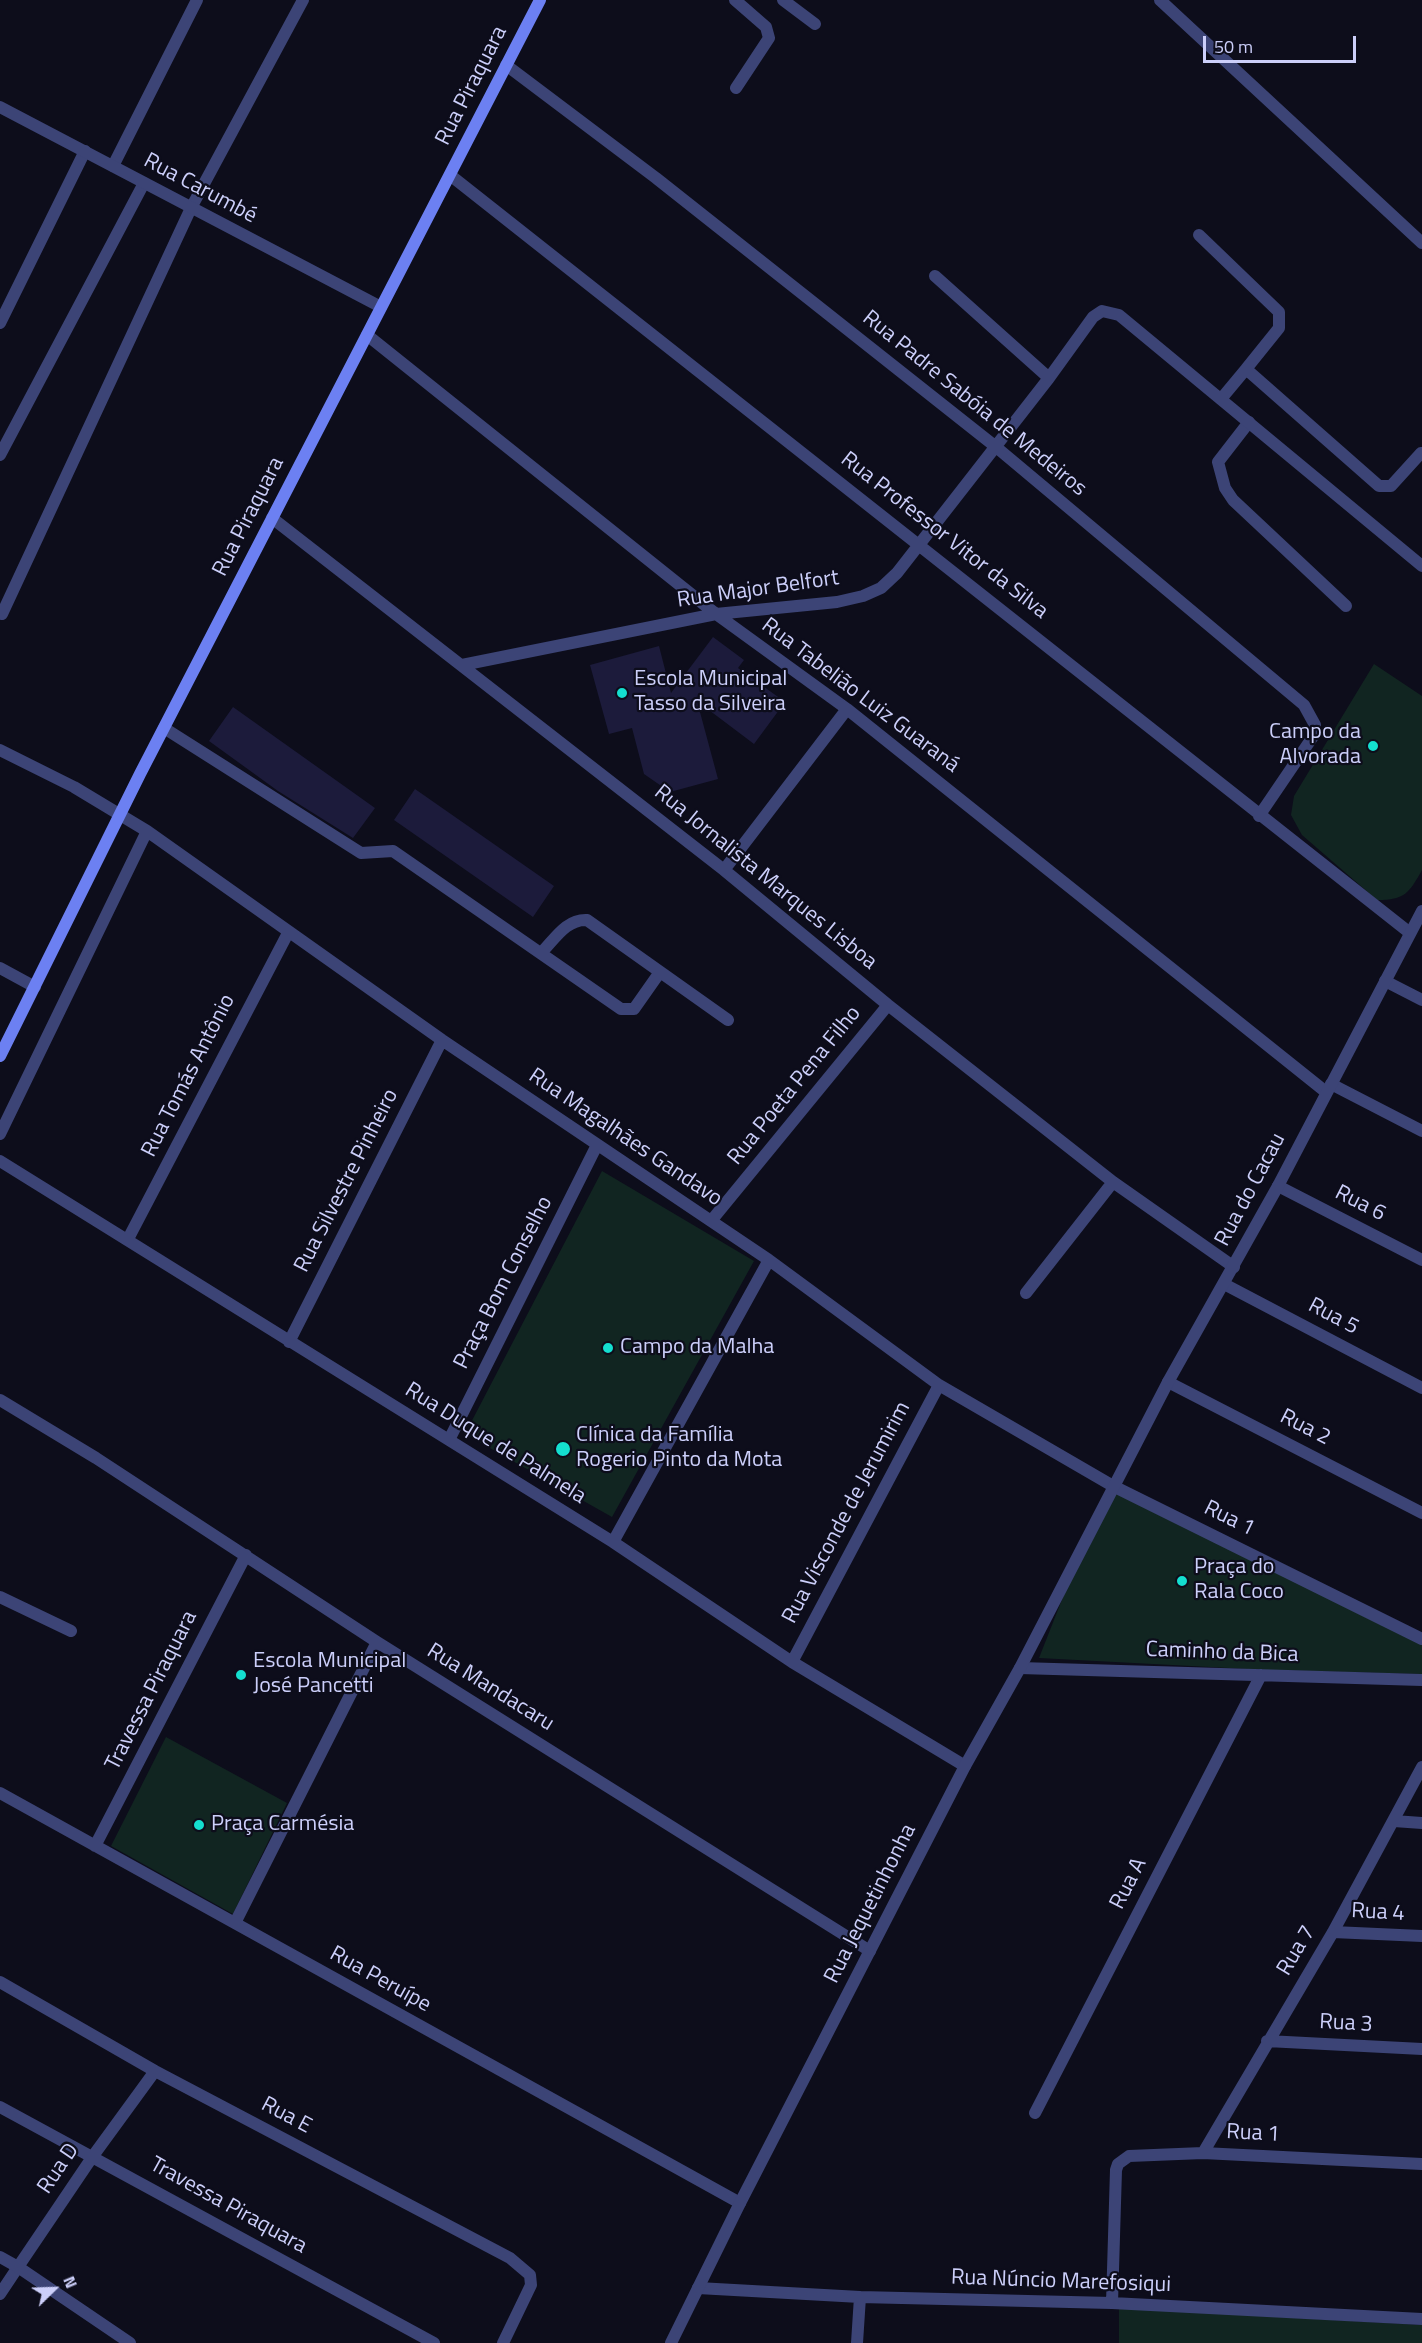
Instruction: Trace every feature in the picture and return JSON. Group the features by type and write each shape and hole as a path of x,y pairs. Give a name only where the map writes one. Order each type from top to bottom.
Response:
{"main road":[{"name":"Rua Piraquara","path":"0,1056 120,814 540,0"}],"street":[{"path":"113,166 197,0"},
{"path":"2,614 191,208 303,0"},
{"path":"735,0 766,27 769,38 736,88"},
{"path":"783,0 815,24"},
{"path":"1160,0 1422,243"},
{"name":"Rua Padre Sabóia de Medeiros","path":"506,65 656,177 996,447 1304,705 1315,725 1314,735 1259,816"},
{"name":"Rua Carumbé","path":"0,107 381,307"},
{"path":"0,323 85,151"},
{"name":"Rua Professor Vitor da Silva","path":"450,175 920,543 1259,816 1410,933"},
{"path":"0,455 144,183"},
{"path":"1199,235 1279,312 1279,328 1221,399 1422,566"},
{"path":"935,276 1049,378"},
{"name":"Rua Major Belfort","path":"462,664 716,614 837,602 863,596 881,588 897,573 996,447 1093,317 1102,311 1119,315 1221,399"},
{"name":"Rua Tabelião Luiz Guaraná","path":"367,335 716,614 847,709 1328,1088"},
{"path":"1246,369 1379,486 1391,486 1421,453"},
{"path":"1249,422 1218,462 1225,488 1233,500 1346,606"},
{"name":"Rua Jornalista Marques Lisboa","path":"272,518 462,664 723,870 888,1005 1113,1182 1234,1267"},
{"path":"723,870 847,709"},
{"path":"164,728 361,854 393,851 628,1011 634,1009 660,972"},
{"name":"Rua Magalhães Gandavo","path":"0,750 74,787 147,831 442,1040 769,1260 939,1384 1113,1486"},
{"path":"0,1134 147,831"},
{"name":"Rua do Cacau","path":"1113,1486 1168,1382 1278,1186 1422,911"},
{"path":"542,953 569,923 587,920 728,1020"},
{"name":"Rua Tomás Antônio","path":"128,1239 288,933"},
{"path":"0,968 35,987"},
{"path":"1385,981 1422,1000"},
{"name":"Rua Poeta Pena Filho","path":"711,1221 888,1005"},
{"name":"Rua Silvestre Pinheiro","path":"289,1342 442,1040"},
{"path":"1328,1088 1422,1131"},
{"name":"Praça Bom Conselho","path":"448,1440 597,1145"},
{"name":"Rua Duque de Palmela","path":"0,1161 613,1542 792,1662 965,1766"},
{"path":"1026,1293 1113,1182"},
{"name":"Rua 6","path":"1278,1186 1422,1260"},
{"path":"613,1542 769,1260"},
{"name":"Rua 5","path":"1224,1284 1422,1388"},
{"name":"Rua 2","path":"1168,1382 1422,1513"},
{"name":"Rua Visconde de Jerumirim","path":"792,1662 939,1384"},
{"name":"Rua Mandacaru","path":"0,1400 246,1555 377,1642 870,1951"},
{"name":"Rua 1","path":"1113,1486 1422,1639"},
{"name":"Rua Jequetinhonha","path":"671,2343 740,2203 965,1766 1020,1668 1113,1486"},
{"name":"Travessa Piraquara","path":"95,1846 246,1555"},
{"path":"0,1597 71,1631"},
{"path":"235,1923 377,1642"},
{"name":"Caminho da Bica","path":"1020,1668 1422,1680"},
{"name":"Rua A","path":"1035,2113 1261,1675"},
{"name":"Rua 7","path":"1203,2153 1333,1932 1395,1821 1422,1767"},
{"name":"Rua Peruípe","path":"0,1793 740,2203"},
{"path":"1395,1821 1422,1823"},
{"name":"Rua 4","path":"1333,1932 1422,1936"},
{"name":"Rua E","path":"0,1982 155,2071 510,2258 530,2275 531,2286 503,2343"},
{"name":"Rua 3","path":"1267,2041 1422,2049"},
{"name":"Rua D","path":"0,2294 93,2156 155,2071"},
{"name":"Travessa Piraquara","path":"0,2107 434,2343"},
{"name":"Rua 1","path":"1112,2303 1114,2198 1118,2164 1129,2156 1203,2153 1422,2164"},
{"path":"0,2257 130,2343"},
{"name":"Rua Núncio Marefosiqui","path":"698,2288 860,2297 1112,2303 1422,2319"},
{"path":"857,2343 860,2297"}],"green space":[{"name":"Campo da Alvorada","path":"1374,664 1422,696 1422,870 1405,894 1386,900 1377,900 1302,835 1291,815 1294,796"},
{"name":"Campo da Malha","path":"602,1171 754,1261 612,1517 465,1434"},
{"name":"Praça do Rala Coco","path":"1116,1493 1422,1645 1422,1674 1267,1670 1039,1658 1065,1592"},
{"name":"Praça Carmésia","path":"166,1737 287,1803 233,1914 111,1846"},
{"path":"1119,2308 1422,2325 1422,2343 1119,2343"}],"building":[{"path":"713,637 744,660 738,668 785,702 754,744 697,701 718,779 670,792 644,774 632,728 609,734 590,665 659,646 671,693"},
{"path":"233,707 375,808 353,838 278,791 209,741"},
{"path":"415,789 554,886 533,917 394,820"}],"place":[{"name":"Escola Municipal Tasso da Silveira","path":"622,693"},
{"name":"Campo da Alvorada","path":"1373,746"},
{"name":"Campo da Malha","path":"608,1348"},
{"name":"Clínica da Família Rogerio Pinto da Mota","path":"563,1449"},
{"name":"Praça do Rala Coco","path":"1182,1581"},
{"name":"Escola Municipal José Pancetti","path":"241,1675"},
{"name":"Praça Carmésia","path":"199,1825"}]}
